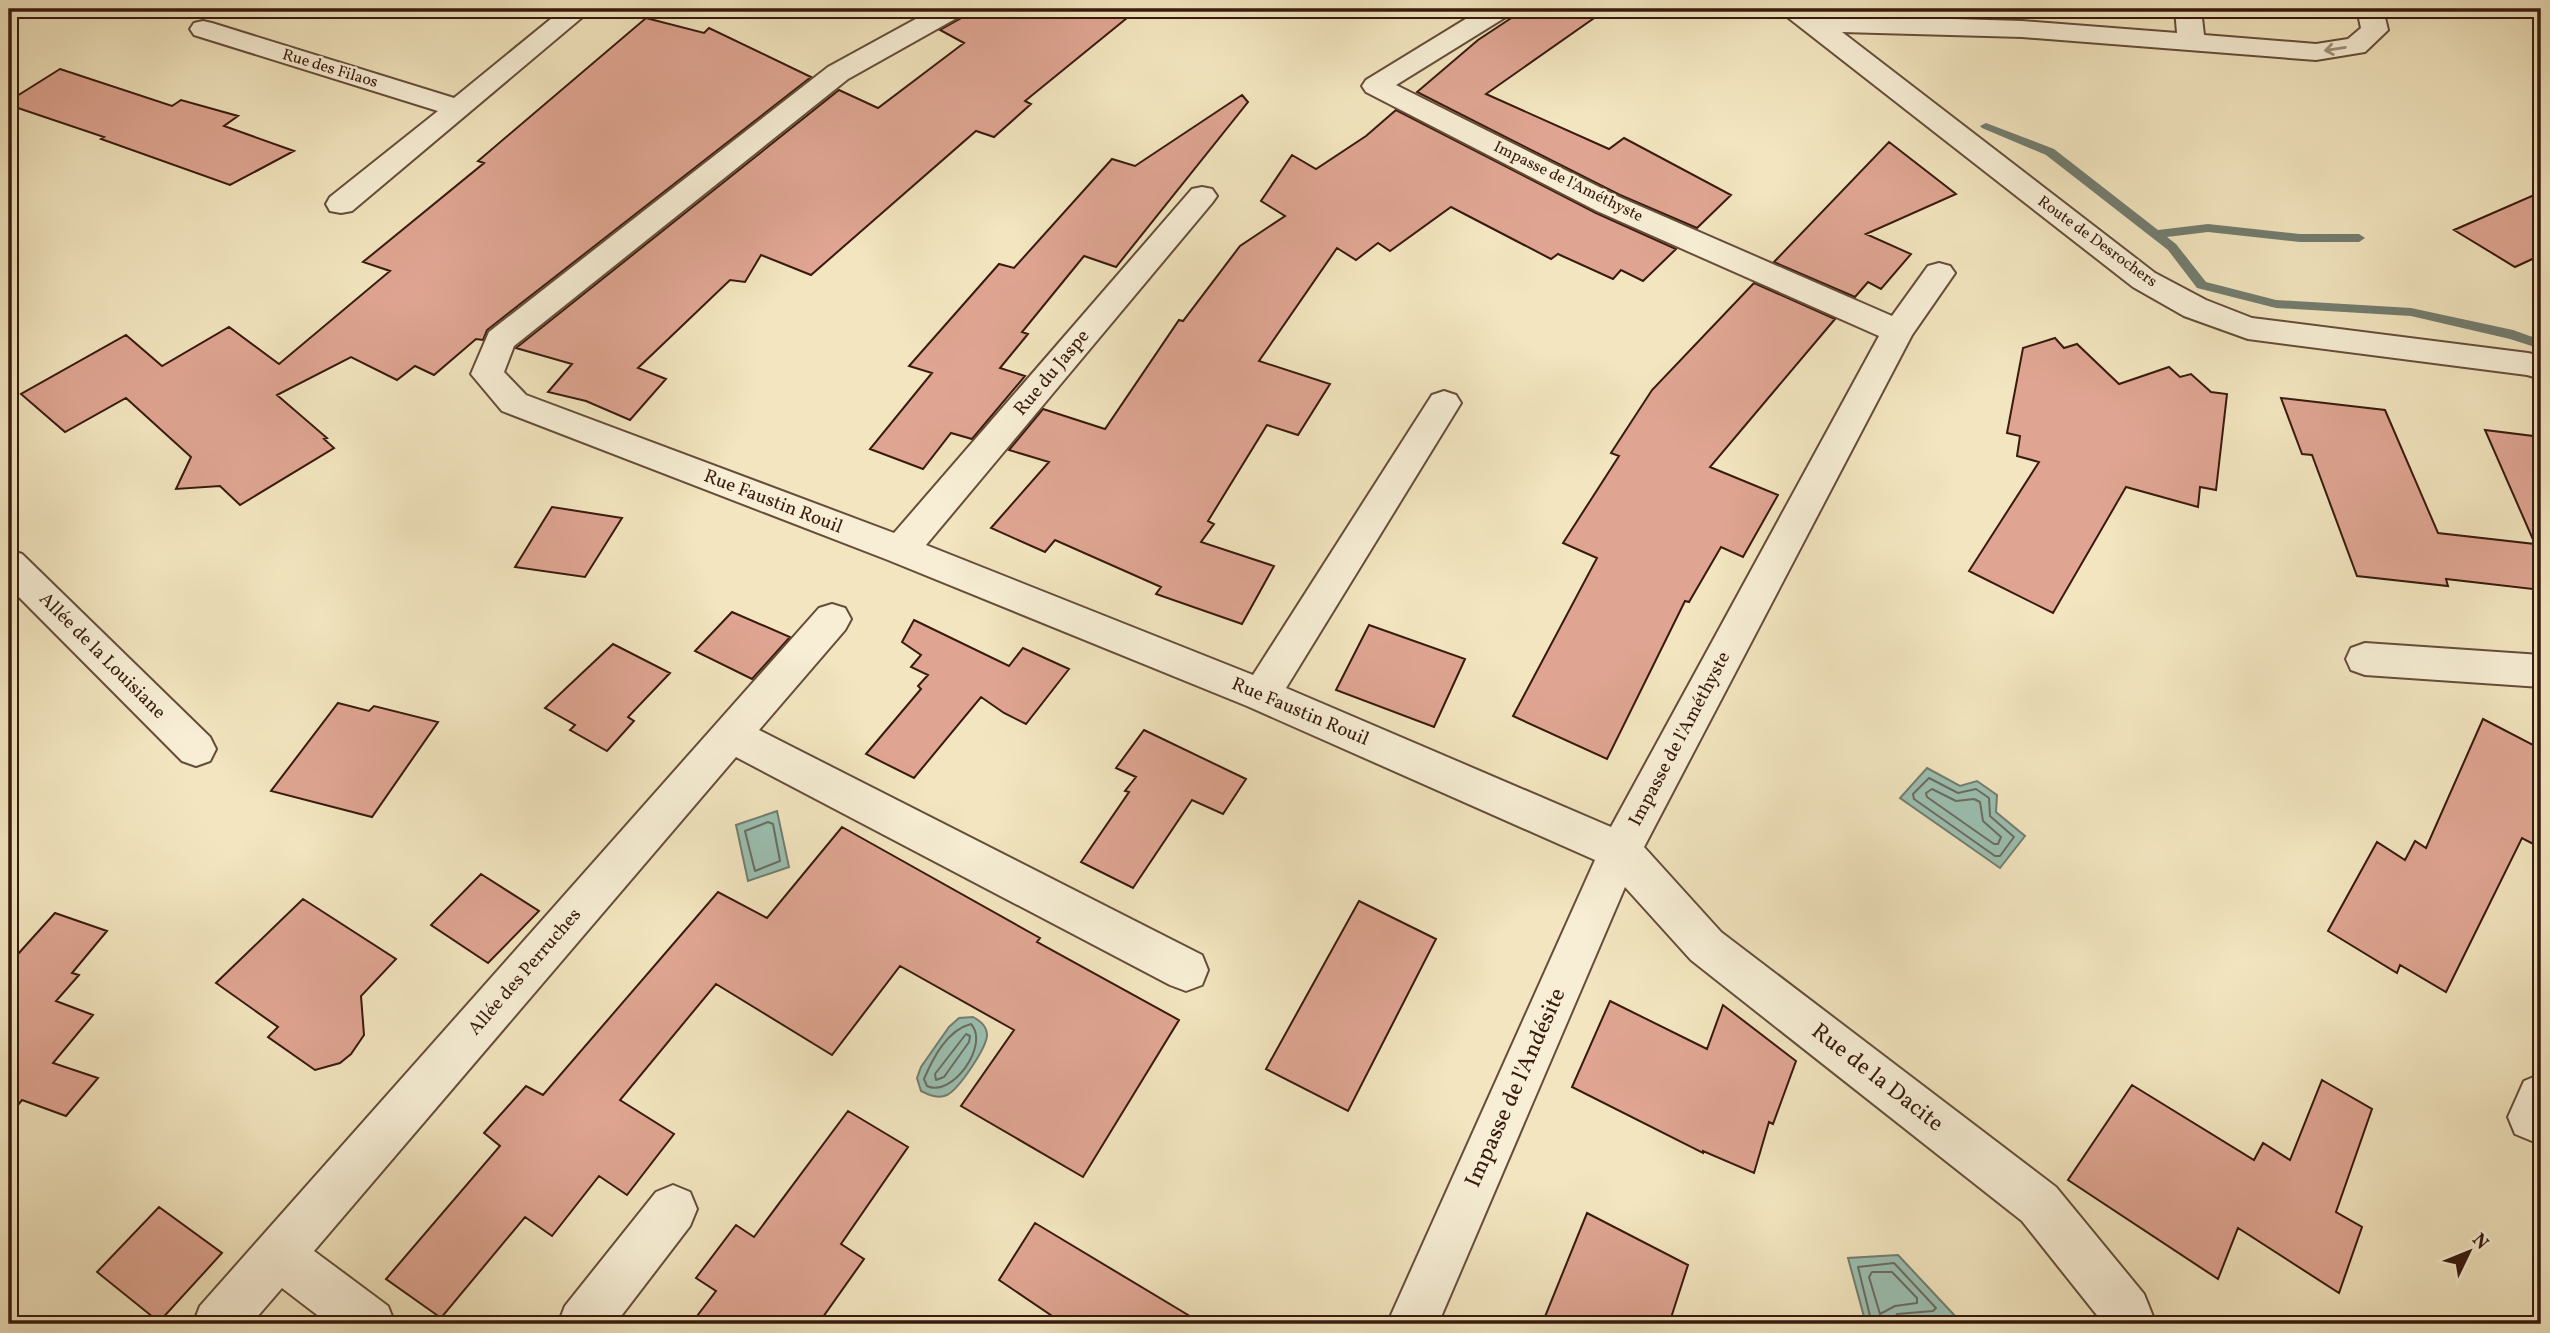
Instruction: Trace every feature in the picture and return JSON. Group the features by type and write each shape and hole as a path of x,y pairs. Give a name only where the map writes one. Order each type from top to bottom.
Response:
{"street":[{"path":"341,204 579,9"},
{"name":"Rue Faustin Rouil","path":"953,9 838,73 500,340 487,374 514,403 901,550 1261,695 1620,851"},
{"name":"Impasse de l'Améthyste","path":"1500,9 1376,86 1608,204 1898,331"},
{"path":"2138,9 2151,40"},
{"path":"2188,9 2191,43"},
{"path":"1802,16 2022,29 2316,52 2356,46 2375,30 2370,9"},
{"name":"Route de Desrochers","path":"1802,16 2134,273 2195,307 2248,328 2528,364 2541,368"},
{"name":"Rue des Filaos","path":"203,30 458,108"},
{"name":"Rue du Jaspe","path":"901,550 1202,196"},
{"name":"Impasse de l'Améthyste","path":"1620,851 1898,331 1939,273"},
{"path":"1261,695 1444,403"},
{"name":"Allée de la Louisiane","path":"9,564 196,749"},
{"name":"Allée des Perruches","path":"218,1324 832,619"},
{"path":"2365,659 2541,671"},
{"path":"732,735 1186,970"},
{"name":"Rue de la Dacite","path":"1620,851 1706,946 2039,1203 2136,1320"},
{"name":"Impasse de l'Andésite","path":"1412,1324 1620,851"},
{"path":"583,1324 673,1209"},
{"path":"279,1255 370,1324"}],"water":[{"path":"1927,768 1960,786 1977,781 1997,795 1996,812 2025,836 2000,868 1900,798"},
{"path":"777,811 789,867 748,881 736,825"},
{"path":"973,1017 984,1026 987,1034 983,1048 972,1067 947,1095 937,1097 921,1091 917,1078 921,1067 949,1027 959,1018"},
{"path":"1898,1255 1956,1317 1896,1321 1897,1324 1866,1324 1848,1258"}],"building":[{"path":"969,9 1138,9 1025,101 1031,104 994,137 976,131 811,275 761,255 745,282 730,280 638,368 666,379 630,420 586,401 548,392 572,364 516,348 839,90 878,108 964,43 940,30 963,17"},
{"path":"1525,9 1607,9 1486,94 1609,149 1624,138 1731,195 1697,228 1620,195 1417,92 1478,40"},
{"path":"646,18 704,33 709,28 811,77 487,330 483,340 476,339 434,375 415,366 397,380 351,357 277,395 327,438 324,439 334,448 240,505 220,486 176,489 191,457 126,398 65,432 21,394 126,335 162,366 229,327 279,364 390,271 363,262 484,163 478,161"},
{"path":"60,69 172,106 181,100 238,116 224,126 294,151 230,185 101,139 104,137 9,105 9,101"},
{"path":"1242,95 1248,102 1116,267 1084,256 1022,332 1028,334 1000,368 1025,376 972,439 951,433 923,469 870,449 932,373 909,366 999,264 1014,268 1112,159 1135,166"},
{"path":"1396,110 1596,213 1676,249 1643,281 1621,270 1613,279 1558,254 1551,259 1451,207 1390,251 1378,243 1356,260 1337,248 1259,361 1330,384 1298,435 1267,425 1208,521 1214,524 1201,542 1274,566 1242,624 1156,594 1161,587 1055,540 1045,552 991,528 1049,462 1009,450 1043,409 1105,429 1179,320 1183,321 1240,246 1285,216 1261,201 1292,155 1316,169 1366,136"},
{"path":"1889,142 1956,194 1866,234 1911,254 1881,289 1868,282 1855,297 1774,262"},
{"path":"2541,192 2541,255 2515,267 2454,230"},
{"path":"1754,283 1835,319 1710,467 1778,495 1743,557 1721,547 1689,602 1685,601 1607,759 1513,716 1597,558 1563,543 1619,456 1611,453 1652,390"},
{"path":"2055,338 2064,348 2077,344 2119,384 2169,367 2180,377 2191,374 2211,392 2227,394 2216,490 2200,487 2198,507 2126,487 2053,613 1969,571 2039,462 2017,456 2020,436 2007,433 2023,348"},
{"path":"2281,398 2385,410 2438,533 2535,544 2485,430 2541,437 2541,590 2446,579 2448,586 2357,576 2312,455 2302,454"},
{"path":"552,507 622,518 585,577 515,567"},
{"path":"732,612 790,637 752,679 695,651"},
{"path":"914,620 1009,666 1023,648 1069,669 1026,724 981,697 914,778 866,754 921,689 918,686 928,675 911,667 921,655 902,642"},
{"path":"1369,625 1465,659 1434,727 1336,690"},
{"path":"613,644 670,673 628,717 634,721 607,751 570,730 575,725 545,708"},
{"path":"338,703 369,711 374,706 438,722 372,817 271,791"},
{"path":"2483,719 2541,749 2541,848 2522,838 2446,992 2400,965 2397,973 2328,931 2377,842 2405,860 2415,841 2426,848"},
{"path":"1144,730 1246,779 1223,814 1192,800 1133,888 1081,862 1129,792 1125,791 1136,777 1116,768"},
{"path":"842,827 1040,938 1037,942 1179,1020 1083,1177 961,1106 1014,1030 900,966 832,1055 716,984 620,1100 674,1134 627,1195 599,1176 552,1236 525,1217 441,1318 386,1279 500,1146 484,1133 526,1086 543,1095 718,892 767,918"},
{"path":"481,874 539,911 488,963 431,925"},
{"path":"303,899 396,959 361,996 364,1035 351,1054 340,1063 315,1070 268,1037 278,1027 216,983"},
{"path":"1359,901 1436,939 1348,1111 1266,1069"},
{"path":"55,913 107,931 72,973 79,975 56,1001 93,1015 53,1063 98,1078 66,1116 22,1100 9,1116 9,964"},
{"path":"1610,1001 1707,1049 1723,1005 1796,1061 1773,1124 1769,1122 1754,1173 1703,1153 1572,1087"},
{"path":"2322,1080 2372,1109 2336,1212 2362,1227 2339,1293 2238,1228 2218,1279 2068,1180 2132,1085 2254,1160 2263,1143 2290,1160"},
{"path":"848,1111 908,1147 841,1244 864,1259 818,1324 691,1324 716,1291 696,1278 736,1225 754,1237"},
{"path":"159,1207 222,1253 159,1322 97,1272"},
{"path":"1587,1213 1688,1265 1669,1324 1542,1324"},
{"path":"1035,1223 1203,1324 1064,1324 999,1280"}],"waterway":[{"path":"1986,126 2050,152 2155,234"},
{"path":"2155,234 2208,228 2300,238 2359,238"},
{"path":"2155,234 2172,247 2202,285 2276,304 2411,312 2513,335 2541,345"}]}
